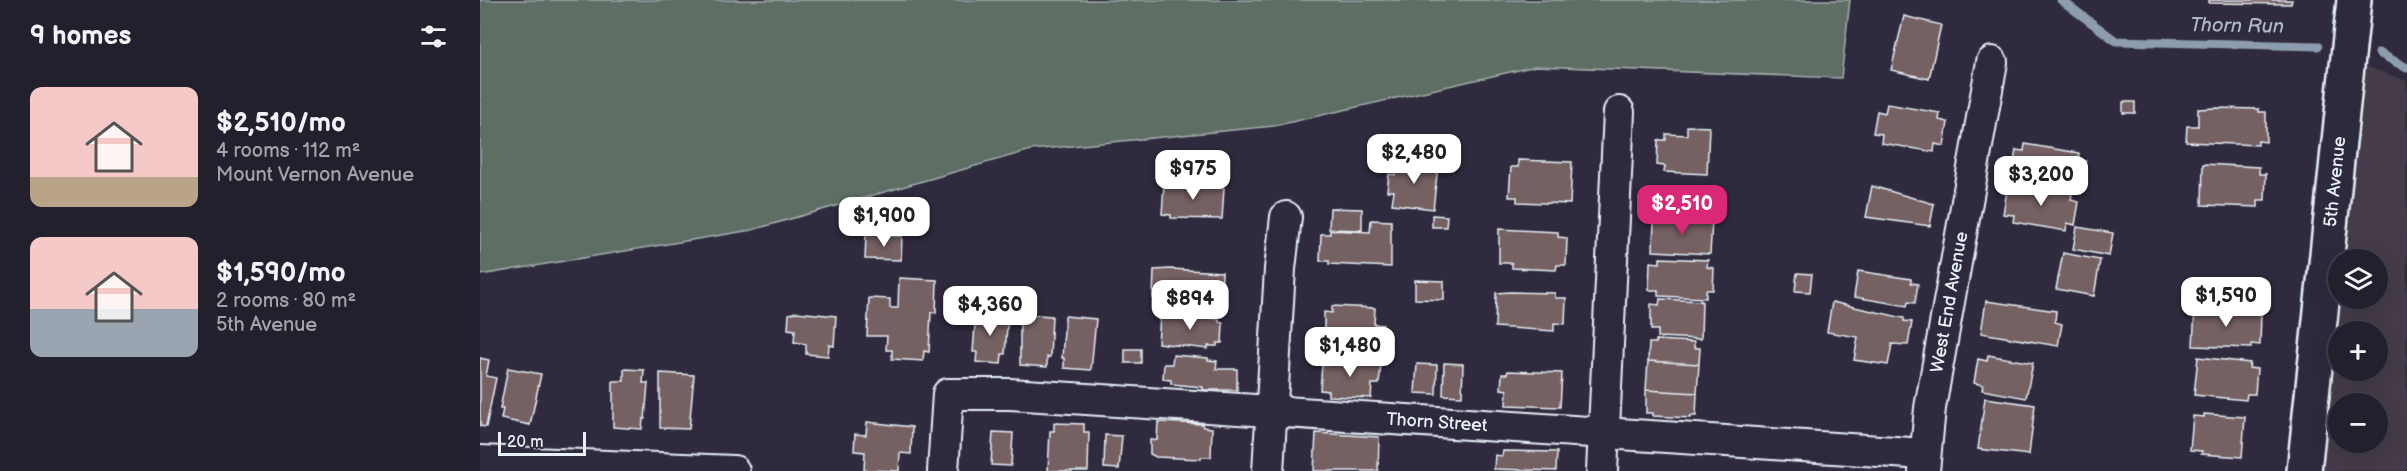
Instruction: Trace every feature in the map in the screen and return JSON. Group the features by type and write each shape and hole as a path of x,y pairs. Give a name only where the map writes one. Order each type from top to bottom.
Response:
{"main road":[{"name":"5th Avenue","path":"2304,471 2354,0"}],"street":[{"name":"West End Avenue","path":"1924,463 1930,408 1992,62"},
{"path":"1602,471 1619,112"},
{"path":"1268,471 1280,269 1286,217"},
{"name":"Thorn Street","path":"943,471 948,394 1010,394 1604,433 1924,463"},
{"path":"495,465 734,471"}],"shaded area":[{"path":"2346,59 2407,81 2407,471 2304,471"}],"green space":[{"path":"480,0 1850,0 1841,78 1536,66 1274,126 1031,150 752,230 480,275"}],"building":[{"path":"2209,0 2292,0 2291,4 2209,3"},
{"path":"1904,16 1941,25 1929,79 1891,70"},
{"path":"2123,102 2135,102 2135,113 2123,113"},
{"path":"1887,104 1940,113 1939,120 1948,122 1944,146 1935,144 1934,152 1881,143 1882,134 1873,133 1877,111 1885,113"},
{"path":"2198,109 2259,109 2259,112 2266,112 2266,142 2258,141 2258,145 2186,142 2187,126 2198,126"},
{"path":"1687,126 1709,127 1707,174 1664,172 1665,166 1657,165 1658,140 1666,140 1666,134 1687,135"},
{"path":"2025,144 2079,153 2078,160 2086,161 2082,185 2075,184 2073,190 2019,181 2020,174 2012,173 2016,150 2024,151"},
{"path":"1518,160 1572,162 1570,204 1517,202 1517,197 1509,197 1511,167 1518,167"},
{"path":"1397,161 1438,166 1433,209 1392,204 1394,191 1387,191 1389,174 1395,175"},
{"path":"2203,164 2259,167 2259,174 2266,174 2265,200 2258,200 2258,207 2202,205"},
{"path":"1173,182 1215,184 1215,188 1224,188 1222,219 1171,218 1171,215 1162,214 1164,185 1173,186"},
{"path":"2019,184 2072,193 2071,200 2079,202 2075,225 2067,223 2066,231 2013,222 2014,215 2003,214 2007,190 2018,192"},
{"path":"1872,186 1934,204 1930,226 1866,217"},
{"path":"1330,208 1362,209 1362,230 1329,229"},
{"path":"1432,215 1447,216 1446,227 1432,227"},
{"path":"1654,218 1712,221 1710,254 1653,251"},
{"path":"1371,220 1391,221 1391,267 1329,264 1329,261 1320,261 1321,234 1330,234 1330,230 1370,232"},
{"path":"2077,227 2113,233 2109,256 2073,249"},
{"path":"1499,229 1558,232 1558,237 1567,238 1566,265 1557,265 1556,270 1512,268 1512,263 1499,263"},
{"path":"866,235 902,236 901,260 865,259"},
{"path":"2063,253 2100,260 2094,296 2056,289"},
{"path":"1660,258 1708,260 1707,267 1714,268 1713,290 1706,290 1706,298 1658,296 1658,290 1649,290 1650,262 1660,263"},
{"path":"1154,270 1222,272 1221,300 1153,298"},
{"path":"1858,271 1911,279 1911,283 1918,284 1915,303 1908,302 1907,306 1854,297"},
{"path":"1797,273 1812,274 1810,292 1795,291"},
{"path":"899,278 937,280 936,313 931,312 929,352 924,351 923,361 892,359 892,350 886,350 887,336 867,336 869,298 890,299 890,308 898,308"},
{"path":"1415,280 1444,281 1444,300 1415,299"},
{"path":"1496,293 1555,293 1555,298 1566,298 1565,324 1554,323 1554,331 1495,327"},
{"path":"1660,299 1702,301 1701,339 1658,337 1658,330 1651,330 1651,304 1659,305"},
{"path":"1986,301 2056,311 2055,322 2062,324 2058,346 1981,333"},
{"path":"1832,302 1904,318 1904,321 1912,322 1908,345 1892,344 1888,365 1854,360 1858,337 1827,332"},
{"path":"1332,306 1375,308 1374,324 1383,325 1383,333 1374,333 1374,345 1331,344 1331,339 1324,338 1324,312 1332,313"},
{"path":"2195,307 2252,309 2252,313 2261,313 2260,345 2251,344 2251,348 2193,346"},
{"path":"976,311 1008,313 1005,354 1002,354 1001,364 976,362 977,352 973,352"},
{"path":"796,312 836,316 834,346 829,345 828,356 806,354 806,344 794,342 795,330 788,329 789,314"},
{"path":"1020,314 1052,316 1050,357 1047,357 1047,367 1020,365"},
{"path":"1169,314 1219,319 1219,322 1223,323 1222,343 1217,343 1217,346 1208,346 1208,349 1158,343 1160,316 1169,317"},
{"path":"1065,316 1096,319 1091,370 1064,368 1064,358 1062,358"},
{"path":"1656,340 1694,342 1694,348 1700,348 1699,364 1648,361 1649,343 1656,343"},
{"path":"1125,349 1141,349 1141,363 1125,363"},
{"path":"1173,355 1208,358 1208,360 1217,361 1216,369 1237,369 1237,390 1203,390 1203,387 1171,384 1171,380 1163,379 1164,364 1172,364"},
{"path":"1988,355 2033,363 2026,398 1982,390 1983,385 1974,383 1978,359 1987,361"},
{"path":"2198,357 2250,363 2249,368 2257,369 2255,394 2247,394 2246,400 2194,395"},
{"path":"480,358 489,360 486,376 496,378 486,427 480,426"},
{"path":"1330,358 1373,361 1372,364 1381,365 1379,384 1372,384 1371,398 1328,396 1328,391 1320,390 1322,365 1329,365"},
{"path":"1648,361 1699,364 1697,393 1646,390"},
{"path":"1444,363 1463,364 1462,396 1443,395"},
{"path":"1417,364 1437,365 1436,394 1415,393"},
{"path":"508,368 541,374 530,425 501,419 503,409 500,409"},
{"path":"624,369 644,370 643,383 648,383 642,429 613,427 613,381 624,381"},
{"path":"1508,371 1562,373 1560,407 1506,405 1507,390 1501,389 1502,374 1507,374"},
{"path":"660,373 694,375 689,429 660,428"},
{"path":"1646,390 1697,393 1696,416 1691,416 1691,418 1653,416 1653,413 1646,413"},
{"path":"1985,398 2035,405 2029,455 1978,449"},
{"path":"2204,414 2245,417 2242,457 2201,454 2202,451 2190,450 2193,416 2204,417"},
{"path":"867,422 912,427 911,454 900,453 899,471 864,470 865,452 854,451 855,434 866,435"},
{"path":"1158,422 1202,424 1203,427 1212,428 1211,457 1201,457 1201,459 1156,457 1150,454 1150,440 1157,440"},
{"path":"1054,423 1084,424 1084,432 1089,432 1088,471 1048,471 1050,431 1054,431"},
{"path":"993,432 1013,433 1011,466 991,465"},
{"path":"1316,433 1379,437 1378,471 1314,471"},
{"path":"1105,435 1122,436 1119,469 1104,468"},
{"path":"1503,451 1557,452 1556,471 1494,469 1495,455 1502,456"}],"waterway":[{"name":"Thorn Run","path":"2061,0 2116,41 2318,46"},
{"name":"Thorn Run","path":"2379,53 2407,68"}]}
